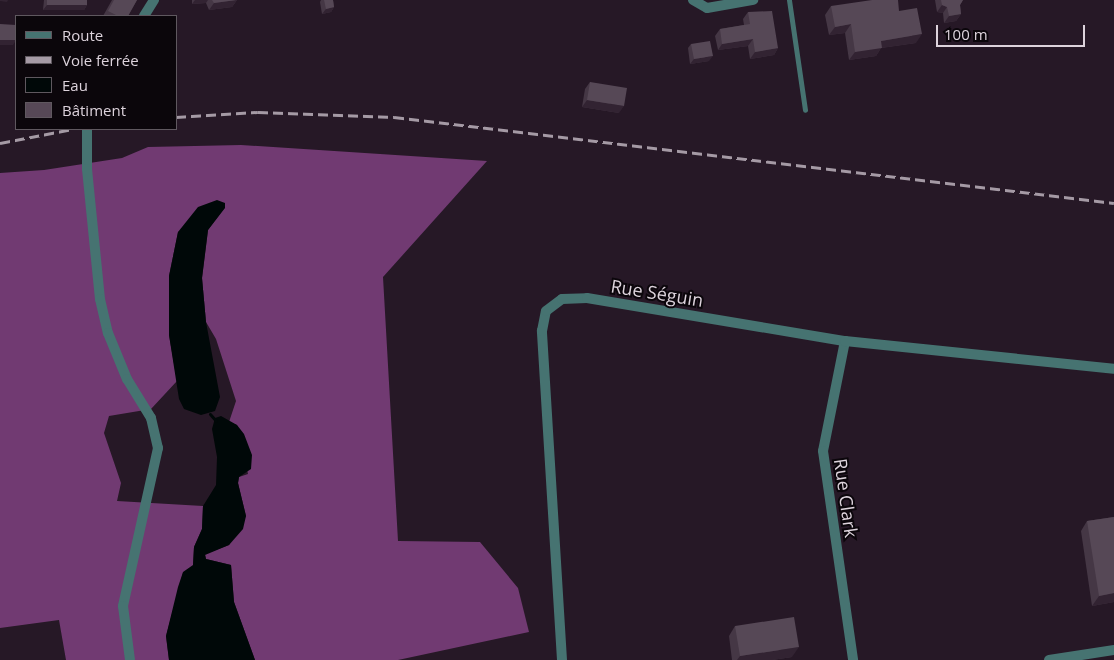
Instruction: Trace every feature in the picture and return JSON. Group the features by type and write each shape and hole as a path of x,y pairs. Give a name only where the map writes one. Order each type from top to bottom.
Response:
{"street":[{"path":"145,15 154,0"},
{"path":"693,0 707,8 753,0"},
{"path":"87,130 87,169 100,299 108,333 127,379 151,418 158,448 123,606 130,660"},
{"name":"Rue Séguin","path":"562,660 542,331 546,311 562,300 587,298 845,341 1114,369"},
{"name":"Rue Clark","path":"845,341 823,451 853,660"},
{"path":"1049,660 1114,650"}],"lane":[{"path":"789,0 805,110"}],"shaded area":[{"path":"241,145 487,161 383,277 398,541 480,542 518,588 529,632 398,660 255,660 234,602 231,565 206,559 205,554 229,545 246,516 238,483 239,477 248,474 237,425 229,422 236,401 216,339 206,322 202,278 208,230 225,207 178,232 169,276 169,335 177,381 151,409 109,416 104,433 121,483 117,501 203,506 202,529 194,547 193,566 183,573 166,636 169,660 66,660 59,620 0,628 0,173 44,170 122,158 148,147"}],"water":[{"path":"217,200 225,203 225,208 208,230 202,278 206,322 220,397 215,411 201,415 184,409 179,399 169,335 169,276 178,232 198,207"},
{"path":"221,416 237,425 244,434 252,455 251,469 239,477 238,483 246,516 243,529 229,545 205,555 206,559 231,565 234,602 255,660 169,660 166,636 178,587 183,572 193,565 194,547 202,529 203,506 216,485 217,457 212,429 215,418"}],"building":[{"path":"47,0 87,0 87,5 47,5"},
{"path":"114,0 137,0 129,15 116,15 108,11"},
{"path":"212,0 236,0 214,3"},
{"path":"324,0 333,0 334,7 326,9"},
{"path":"872,0 898,0 899,11 917,8 922,34 881,41 882,48 855,52 851,24 835,27 831,6"},
{"path":"941,0 963,0 960,5 961,14 949,16 947,7 942,5"},
{"path":"772,11 778,48 755,52 753,39 722,44 720,29 750,24 748,12"},
{"path":"0,24 15,25 15,40 0,40"},
{"path":"710,41 713,56 694,59 691,44"},
{"path":"590,82 627,88 624,106 587,100"},
{"path":"1114,517 1114,593 1099,596 1087,521"},
{"path":"794,617 799,647 740,656 735,626"}],"waterway":[{"path":"210,414 216,421"}],"railway":[{"path":"178,117 258,112 394,117 1114,203"},
{"path":"0,143 68,130"}]}
